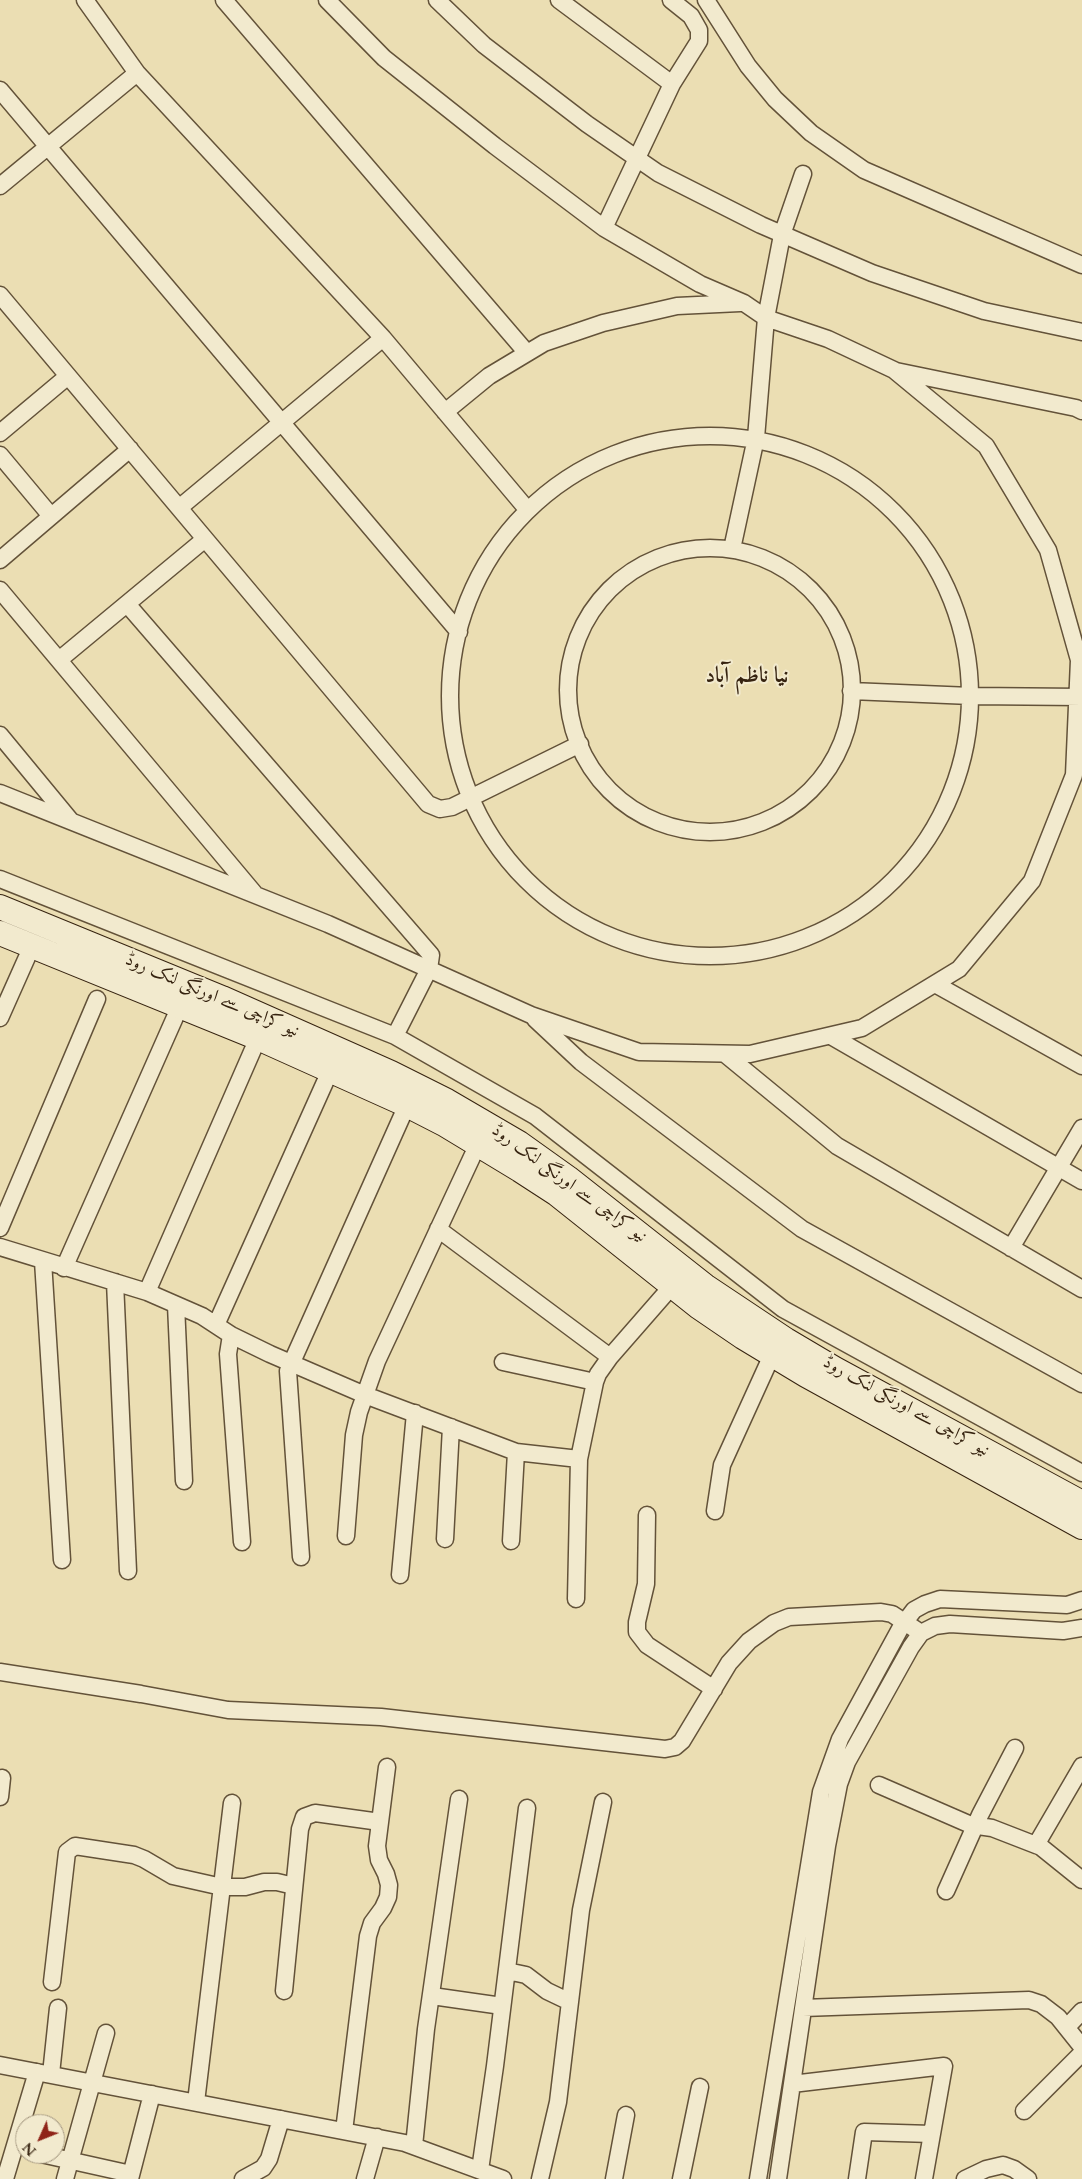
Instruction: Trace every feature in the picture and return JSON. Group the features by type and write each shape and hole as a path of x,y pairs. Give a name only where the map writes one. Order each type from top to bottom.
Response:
{"street":[{"path":"85,0 137,73 383,338 526,508"},
{"path":"224,0 527,353"},
{"path":"327,0 384,58 495,146 604,228 700,284 744,303 766,318 828,339 894,370 1076,408 1082,411"},
{"path":"438,0 484,45 587,124 667,177 782,235 872,273 984,311 1082,332"},
{"path":"559,0 672,84"},
{"path":"604,228 672,84 699,41 699,30 691,16 671,0"},
{"path":"706,0 748,66 775,99 811,134 864,170 1082,265"},
{"path":"0,186 137,73"},
{"path":"0,90 459,632"},
{"path":"732,549 756,438 766,318 782,235 803,174"},
{"path":"0,295 428,804 440,808 452,807 580,744"},
{"path":"445,412 489,376 544,343 604,323 677,306 744,303"},
{"path":"179,508 383,338"},
{"path":"0,794 328,924 532,1015 638,1052 750,1054 862,1028 959,969 1032,881 1074,775 1080,697 1079,660 1048,550 986,446 894,370"},
{"path":"0,433 68,376"},
{"path":"683,435 756,438 771,441 849,475 912,531 955,604 972,687 962,771 925,847 866,908 791,946 707,958 624,943 547,900 488,834 454,753 450,664 474,580 526,508 598,458 683,435"},
{"path":"0,560 130,449"},
{"path":"0,455 51,516"},
{"path":"59,660 205,539"},
{"path":"686,549 732,549 776,564 814,592 840,631 852,677 851,691 849,724 830,768 798,803 757,825 710,833 663,825 621,802 590,766 580,744 571,722 568,676 579,631 605,592 642,564 686,549"},
{"path":"0,590 256,895"},
{"path":"127,604 431,955 429,969 395,1036"},
{"path":"851,691 971,696 1080,697"},
{"path":"0,735 73,822"},
{"path":"0,879 395,1036 536,1116 783,1309 1082,1473"},
{"name":"نیو کراچی سے اورنگی لنک روڈ","path":"0,906 222,998 387,1084 407,1105 478,1144 557,1194 706,1312 772,1355 1082,1527"},
{"name":"نیو کراچی سے اورنگی لنک روڈ","path":"0,933 258,1038 330,1070 447,1101 519,1143 568,1178 705,1286 786,1340 835,1369 1082,1503"},
{"path":"54,956 63,933"},
{"path":"0,1018 32,946"},
{"path":"934,984 1082,1066"},
{"path":"0,1228 97,999"},
{"path":"64,1268 180,1006"},
{"path":"532,1015 581,1062 802,1230 1082,1384"},
{"path":"831,1036 1082,1181"},
{"path":"147,1292 258,1038"},
{"path":"725,1054 837,1146 1082,1289"},
{"path":"216,1325 330,1070"},
{"path":"301,1557 288,1371 290,1362 407,1105"},
{"path":"1011,1248 1082,1128"},
{"path":"346,1536 354,1435 365,1394 377,1361 478,1144"},
{"path":"438,1229 610,1357"},
{"path":"0,1247 147,1292 202,1316 231,1335 290,1362 415,1414 516,1452 579,1459"},
{"path":"43,1261 62,1560"},
{"path":"114,1282 128,1571"},
{"path":"576,1599 579,1459 595,1382 598,1374 610,1357 672,1286"},
{"path":"176,1305 184,1481"},
{"path":"231,1335 228,1354 242,1542"},
{"path":"715,1511 722,1464 772,1355"},
{"path":"502,1362 595,1382"},
{"path":"400,1575 415,1414"},
{"path":"444,1539 452,1427"},
{"path":"511,1541 516,1452"},
{"path":"647,1515 646,1584 637,1622 637,1632 647,1645 714,1689"},
{"path":"758,2179 822,1792 840,1738 905,1622 914,1610 940,1599 1068,1605 1082,1600"},
{"path":"0,1672 142,1694 228,1710 380,1717 665,1749 675,1748 682,1741 729,1663 750,1641 774,1623 790,1617 881,1612 892,1614 921,1633"},
{"path":"778,2179 827,1846 839,1784 847,1762 911,1646 921,1633 935,1626 950,1624 1063,1631 1082,1628"},
{"path":"946,1891 975,1826 1015,1748"},
{"path":"1036,1845 1082,1766"},
{"path":"344,2131 368,1936 372,1923 383,1908 388,1897 389,1886 378,1853 387,1768"},
{"path":"0,1797 2,1778"},
{"path":"879,1785 975,1826 992,1828 1036,1845 1082,1880"},
{"path":"414,2146 426,2029 459,1799"},
{"path":"540,2179 558,2102 581,1910 603,1802"},
{"path":"196,2102 232,1803"},
{"path":"480,2170 527,1808"},
{"path":"284,1991 300,1829 304,1818 315,1813 380,1822"},
{"path":"52,1982 67,1852 75,1846 134,1855 173,1876 222,1887 245,1887 264,1882 277,1882 294,1886"},
{"path":"507,1971 526,1975 547,1991 570,2002"},
{"path":"432,1996 502,2006"},
{"path":"803,2008 1029,2000 1041,2004 1058,2017 1082,2047"},
{"path":"31,2114 44,2073 58,2008"},
{"path":"1067,2027 1082,2011"},
{"path":"65,2179 106,2033"},
{"path":"1024,2112 1082,2054"},
{"path":"0,2064 377,2137 414,2146 503,2179"},
{"path":"792,2084 944,2066 924,2179"},
{"path":"680,2179 700,2087"},
{"path":"65,2159 131,2176 152,2094"},
{"path":"614,2179 626,2115"},
{"path":"243,2179 263,2168 269,2159 281,2118"},
{"path":"857,2179 864,2132 932,2134"},
{"path":"364,2179 377,2137"},
{"path":"5,2179 15,2159"},
{"path":"965,2179 986,2168 1003,2165 1014,2169 1028,2179"}],"district":[{"name":"نیا ناظم آباد","path":"747,677"}]}
